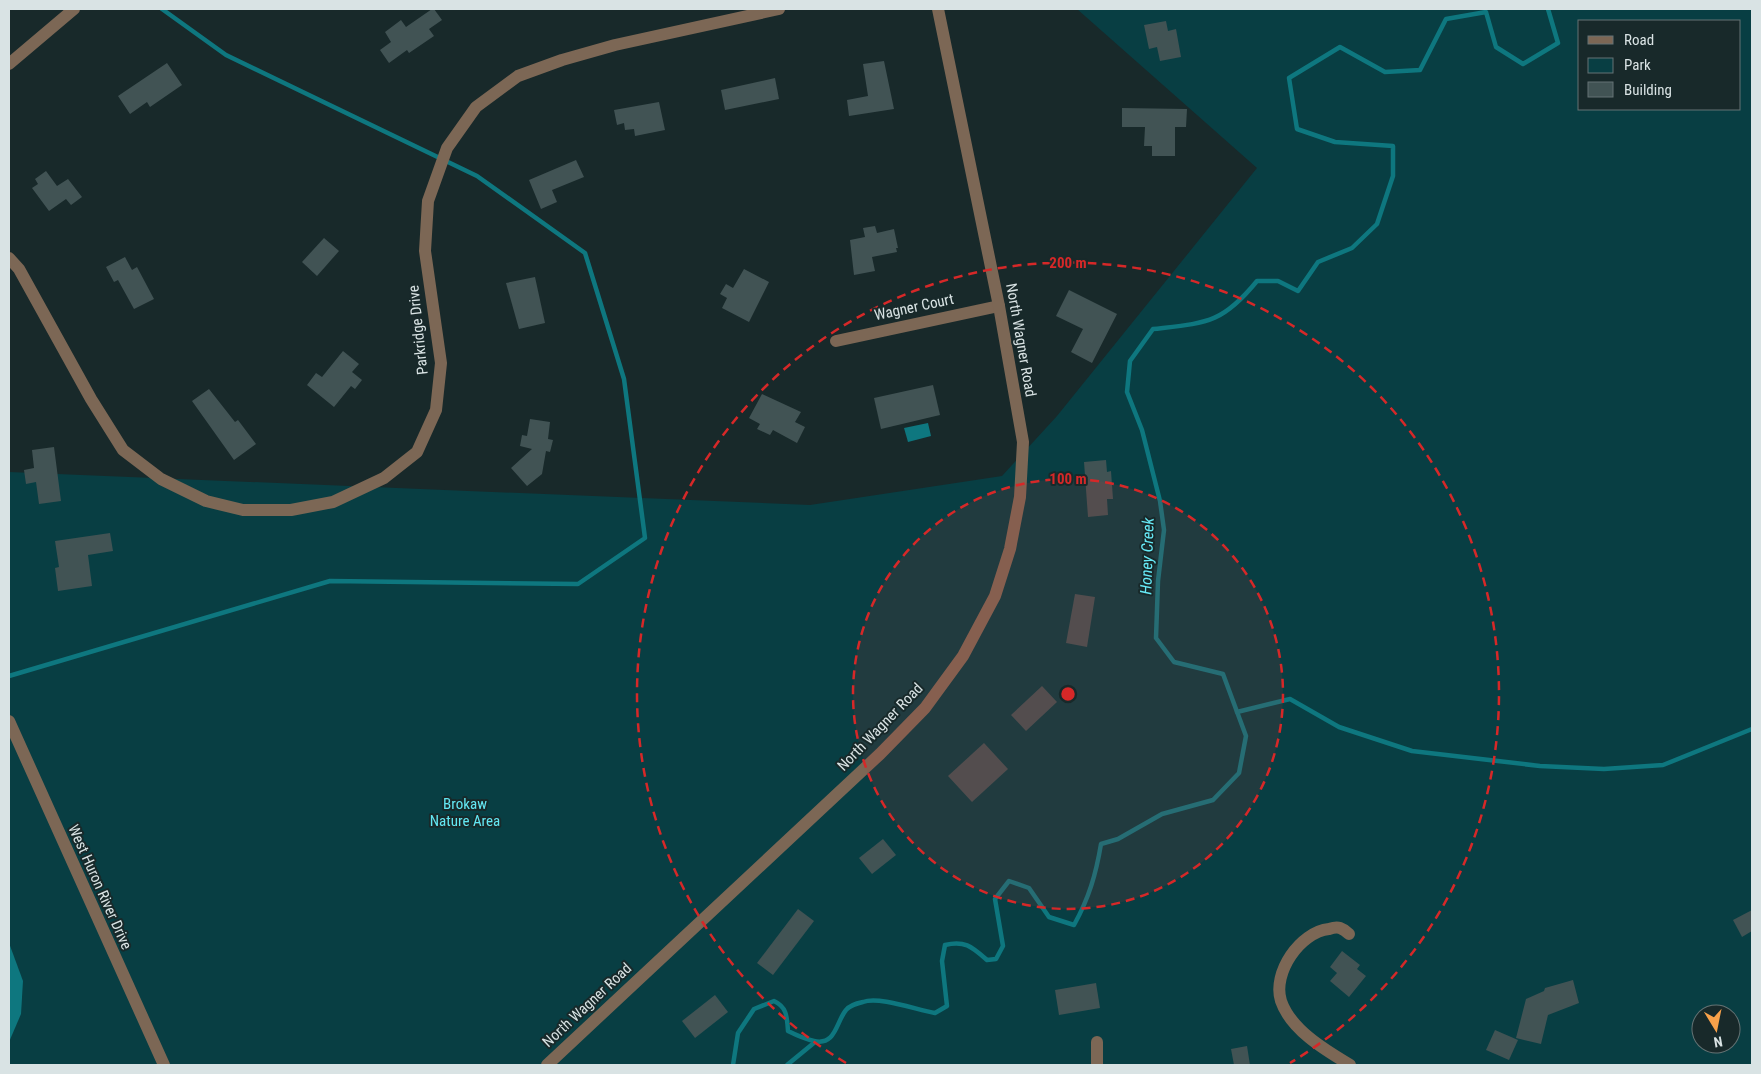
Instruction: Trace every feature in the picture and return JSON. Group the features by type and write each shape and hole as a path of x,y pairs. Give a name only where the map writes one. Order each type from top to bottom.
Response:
{"street":[{"path":"9,64 74,9"},
{"name":"Parkridge Drive","path":"9,258 19,269 91,399 123,450 161,479 206,501 243,510 291,510 333,502 384,478 417,452 436,410 441,364 425,251 428,202 447,148 476,107 518,76 562,60 615,45 779,9"},
{"name":"North Wagner Road","path":"547,1065 880,754 925,708 963,656 995,596 1010,549 1020,498 1023,442 999,306 938,9"},
{"name":"Wagner Court","path":"836,341 999,306"},
{"name":"West Huron River Drive","path":"9,721 164,1065"},
{"path":"1350,934 1339,927 1324,929 1305,937 1284,968 1280,986 1280,1000 1288,1016 1298,1028 1350,1065"},
{"path":"1096,1065 1098,1042"}],"green space":[{"name":"Brokaw Nature Area","path":"1077,9 1752,9 1752,1065 9,1065 9,472 810,505 1002,476 1057,416 1257,168"}],"shaded area":[{"path":"928,423 931,436 908,442 904,428"},
{"path":"9,943 23,981 21,1014 9,1042"}],"building":[{"path":"432,9 442,20 429,29 434,36 409,53 407,50 389,63 380,50 391,42 385,32 401,20 406,27"},
{"path":"1166,21 1168,31 1176,29 1181,57 1160,61 1157,47 1149,49 1144,25"},
{"path":"884,61 894,109 849,116 847,100 868,96 863,64"},
{"path":"167,63 182,85 150,107 147,102 130,114 118,96"},
{"path":"775,78 779,99 725,110 721,90"},
{"path":"659,102 665,130 635,136 634,129 625,130 624,123 617,125 614,110"},
{"path":"1122,108 1187,109 1186,127 1175,127 1175,156 1152,156 1152,146 1144,146 1145,127 1122,127"},
{"path":"576,160 584,177 552,190 557,202 541,209 529,180"},
{"path":"46,171 57,186 68,179 82,197 71,205 66,199 49,211 32,188 38,184 35,179"},
{"path":"875,226 877,233 894,229 898,248 896,248 897,252 872,257 875,271 854,275 850,240 865,237 863,228"},
{"path":"324,238 339,251 317,276 302,262"},
{"path":"125,257 132,270 137,267 154,299 134,309 118,280 114,282 106,267"},
{"path":"744,269 769,282 749,322 722,308 727,298 720,294 726,284 733,288"},
{"path":"535,277 545,323 519,329 506,283"},
{"path":"1069,290 1117,314 1092,363 1071,352 1083,329 1056,316"},
{"path":"343,351 359,364 352,372 362,380 355,389 351,386 334,407 307,385 316,373 322,377"},
{"path":"933,385 940,415 881,429 874,398"},
{"path":"209,389 235,422 238,420 256,444 234,460 192,401"},
{"path":"762,394 801,412 795,422 805,427 797,443 773,430 770,435 757,429 760,424 749,418"},
{"path":"530,419 550,422 548,439 553,440 550,452 546,451 542,474 527,486 511,468 532,449 520,446 522,435 527,436"},
{"path":"54,447 61,501 39,504 36,482 26,484 24,470 34,468 32,450"},
{"path":"1106,460 1107,472 1111,471 1113,499 1107,499 1108,515 1088,517 1084,462"},
{"path":"110,533 113,551 88,555 92,586 58,591 55,568 59,567 55,541"},
{"path":"1075,594 1095,597 1087,647 1066,643"},
{"path":"1042,686 1057,702 1026,731 1011,715"},
{"path":"984,743 1008,769 972,802 948,776"},
{"path":"883,839 896,855 872,874 859,858"},
{"path":"798,909 814,921 773,975 757,963"},
{"path":"1752,910 1752,931 1742,937 1733,920"},
{"path":"1342,951 1360,965 1357,969 1366,976 1349,997 1330,981 1337,973 1330,967"},
{"path":"1573,980 1579,1003 1548,1015 1541,1044 1516,1038 1526,999 1544,991 1545,988"},
{"path":"1096,983 1100,1008 1059,1015 1055,990"},
{"path":"715,995 728,1012 695,1038 682,1021"},
{"path":"1495,1030 1518,1040 1509,1060 1486,1050"},
{"path":"1247,1046 1250,1065 1234,1065 1231,1049"}],"waterway":[{"path":"9,676 330,581 578,584 645,538 624,379 585,253 477,176 226,55 162,9"},
{"name":"Honey Creek","path":"733,1065 738,1033 754,1009 774,1001 784,1009 787,1017 788,1031 807,1039 821,1042 831,1037 847,1009 861,1002 888,1002 935,1013 947,1006 942,961 945,945 963,944 972,948 987,960 996,959 1003,946 995,899 1009,881 1029,888 1049,917 1074,925 1091,886 1101,844 1118,839 1162,814 1213,800 1239,773 1246,736 1223,674 1174,662 1156,638 1158,581 1164,530 1160,501 1142,430 1127,392 1130,361 1153,329 1200,323 1223,314 1245,295 1257,281 1278,281 1298,291 1318,262 1352,248 1377,224 1393,176 1393,146 1335,142 1297,129 1289,78 1340,47 1385,72 1420,70 1446,19 1486,12 1496,47 1523,64 1558,43 1548,9"},
{"path":"1237,712 1290,699 1339,727 1412,751 1540,766 1604,769 1663,765 1752,729"},
{"path":"787,1065 815,1042"}]}
